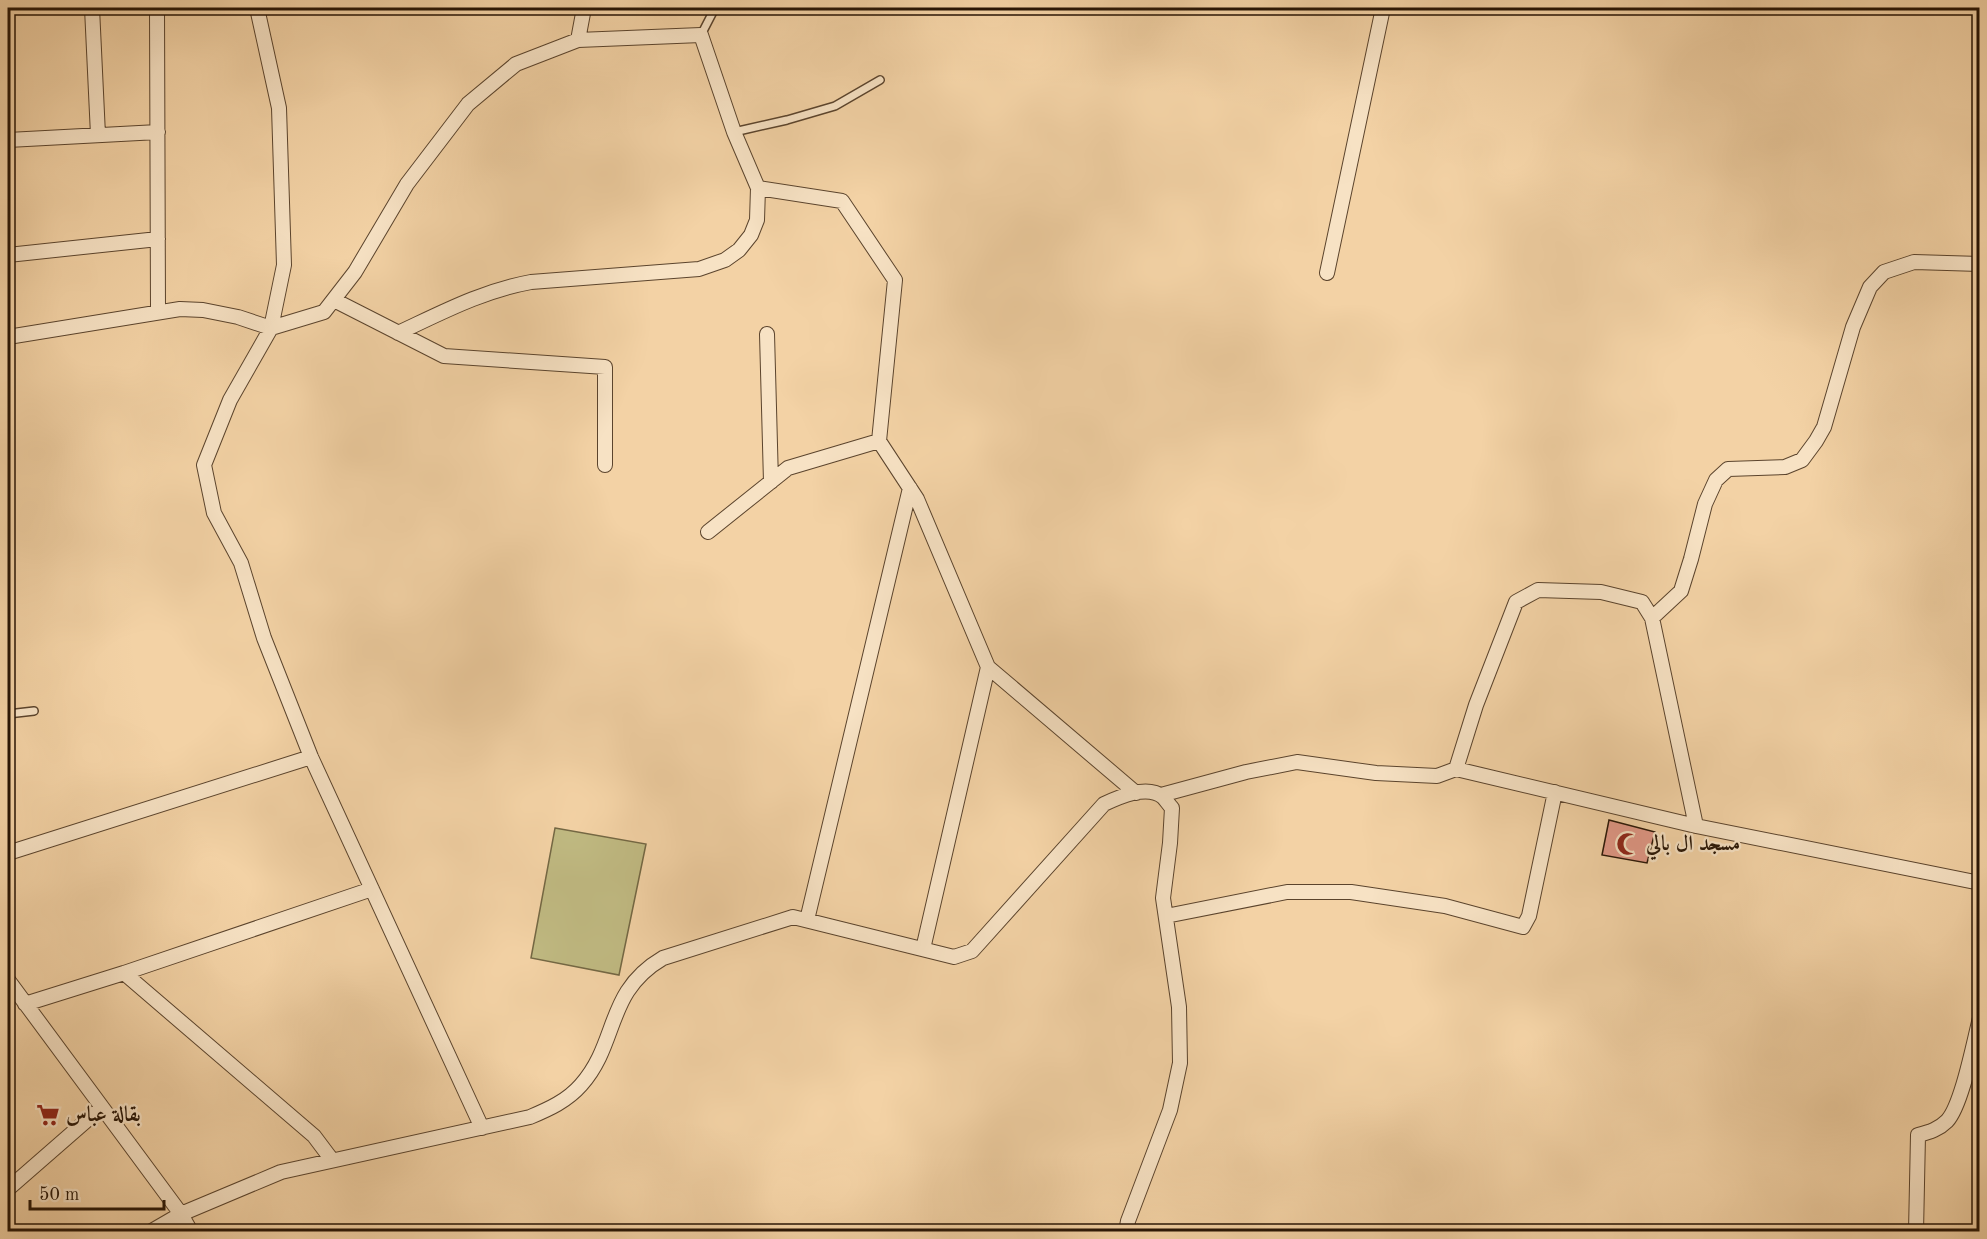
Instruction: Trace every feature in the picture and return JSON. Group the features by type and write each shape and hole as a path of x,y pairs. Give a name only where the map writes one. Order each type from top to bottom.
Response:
{"street":[{"path":"92,8 98,135"},
{"path":"157,8 158,311"},
{"path":"257,8 279,108 284,265 271,328 230,400 204,465 214,513 241,563 264,638 311,757 482,1128"},
{"path":"578,40 584,8"},
{"path":"1327,273 1383,8"},
{"path":"8,337 180,309 203,310 238,317 271,328 324,312 355,272 407,184 468,104 516,64 578,40 701,35 734,132 758,188 757,220 751,235 739,250 725,260 699,269 531,282 509,286 491,291 398,333"},
{"path":"8,140 158,132"},
{"path":"758,188 843,201 895,280 879,441 917,499 988,667 1136,793"},
{"path":"8,255 158,239"},
{"path":"1652,618 1681,591 1705,504 1716,480 1728,469 1785,467 1802,460 1816,441 1824,427 1853,327 1870,287 1884,272 1914,261 1980,264"},
{"path":"334,300 444,356 605,367 605,465"},
{"path":"767,334 771,482"},
{"path":"708,532 788,468 879,441"},
{"path":"807,920 910,488"},
{"path":"1456,768 1476,705 1516,603 1538,590 1601,592 1642,602 1652,618 1696,826"},
{"path":"923,949 988,667"},
{"path":"8,853 311,757"},
{"path":"150,1232 181,1214 281,1172 530,1117 558,1105 581,1085 598,1060 619,1004 632,982 648,966 663,958 793,916 954,957 972,951 1104,804 1136,793 1161,795 1245,771 1297,762 1376,773 1437,776 1456,768 1696,826 1980,884"},
{"path":"1166,916 1287,892 1351,892 1446,906 1523,927 1529,916 1555,792"},
{"path":"1126,1232 1128,1221 1170,1110 1180,1063 1179,1007 1163,898 1172,808 1161,795"},
{"path":"25,1004 372,889"},
{"path":"124,973 314,1136 332,1161"},
{"path":"8,980 181,1214 191,1232"},
{"path":"1916,1232 1918,1135 1935,1131 1949,1119 1964,1082 1980,1018"},
{"path":"8,1189 102,1107"}],"lane":[{"path":"701,35 716,8"},
{"path":"734,132 835,106 880,80"},
{"path":"8,714 34,711"}],"shaded area":[{"path":"555,828 646,844 619,975 531,958"}],"building":[{"name":"مسجد ال بالي","path":"1609,820 1655,832 1647,863 1602,855"}],"place":[{"name":"مسجد ال بالي","path":"1628,844"},
{"name":"بقالة عباس","path":"48,1115"}]}
